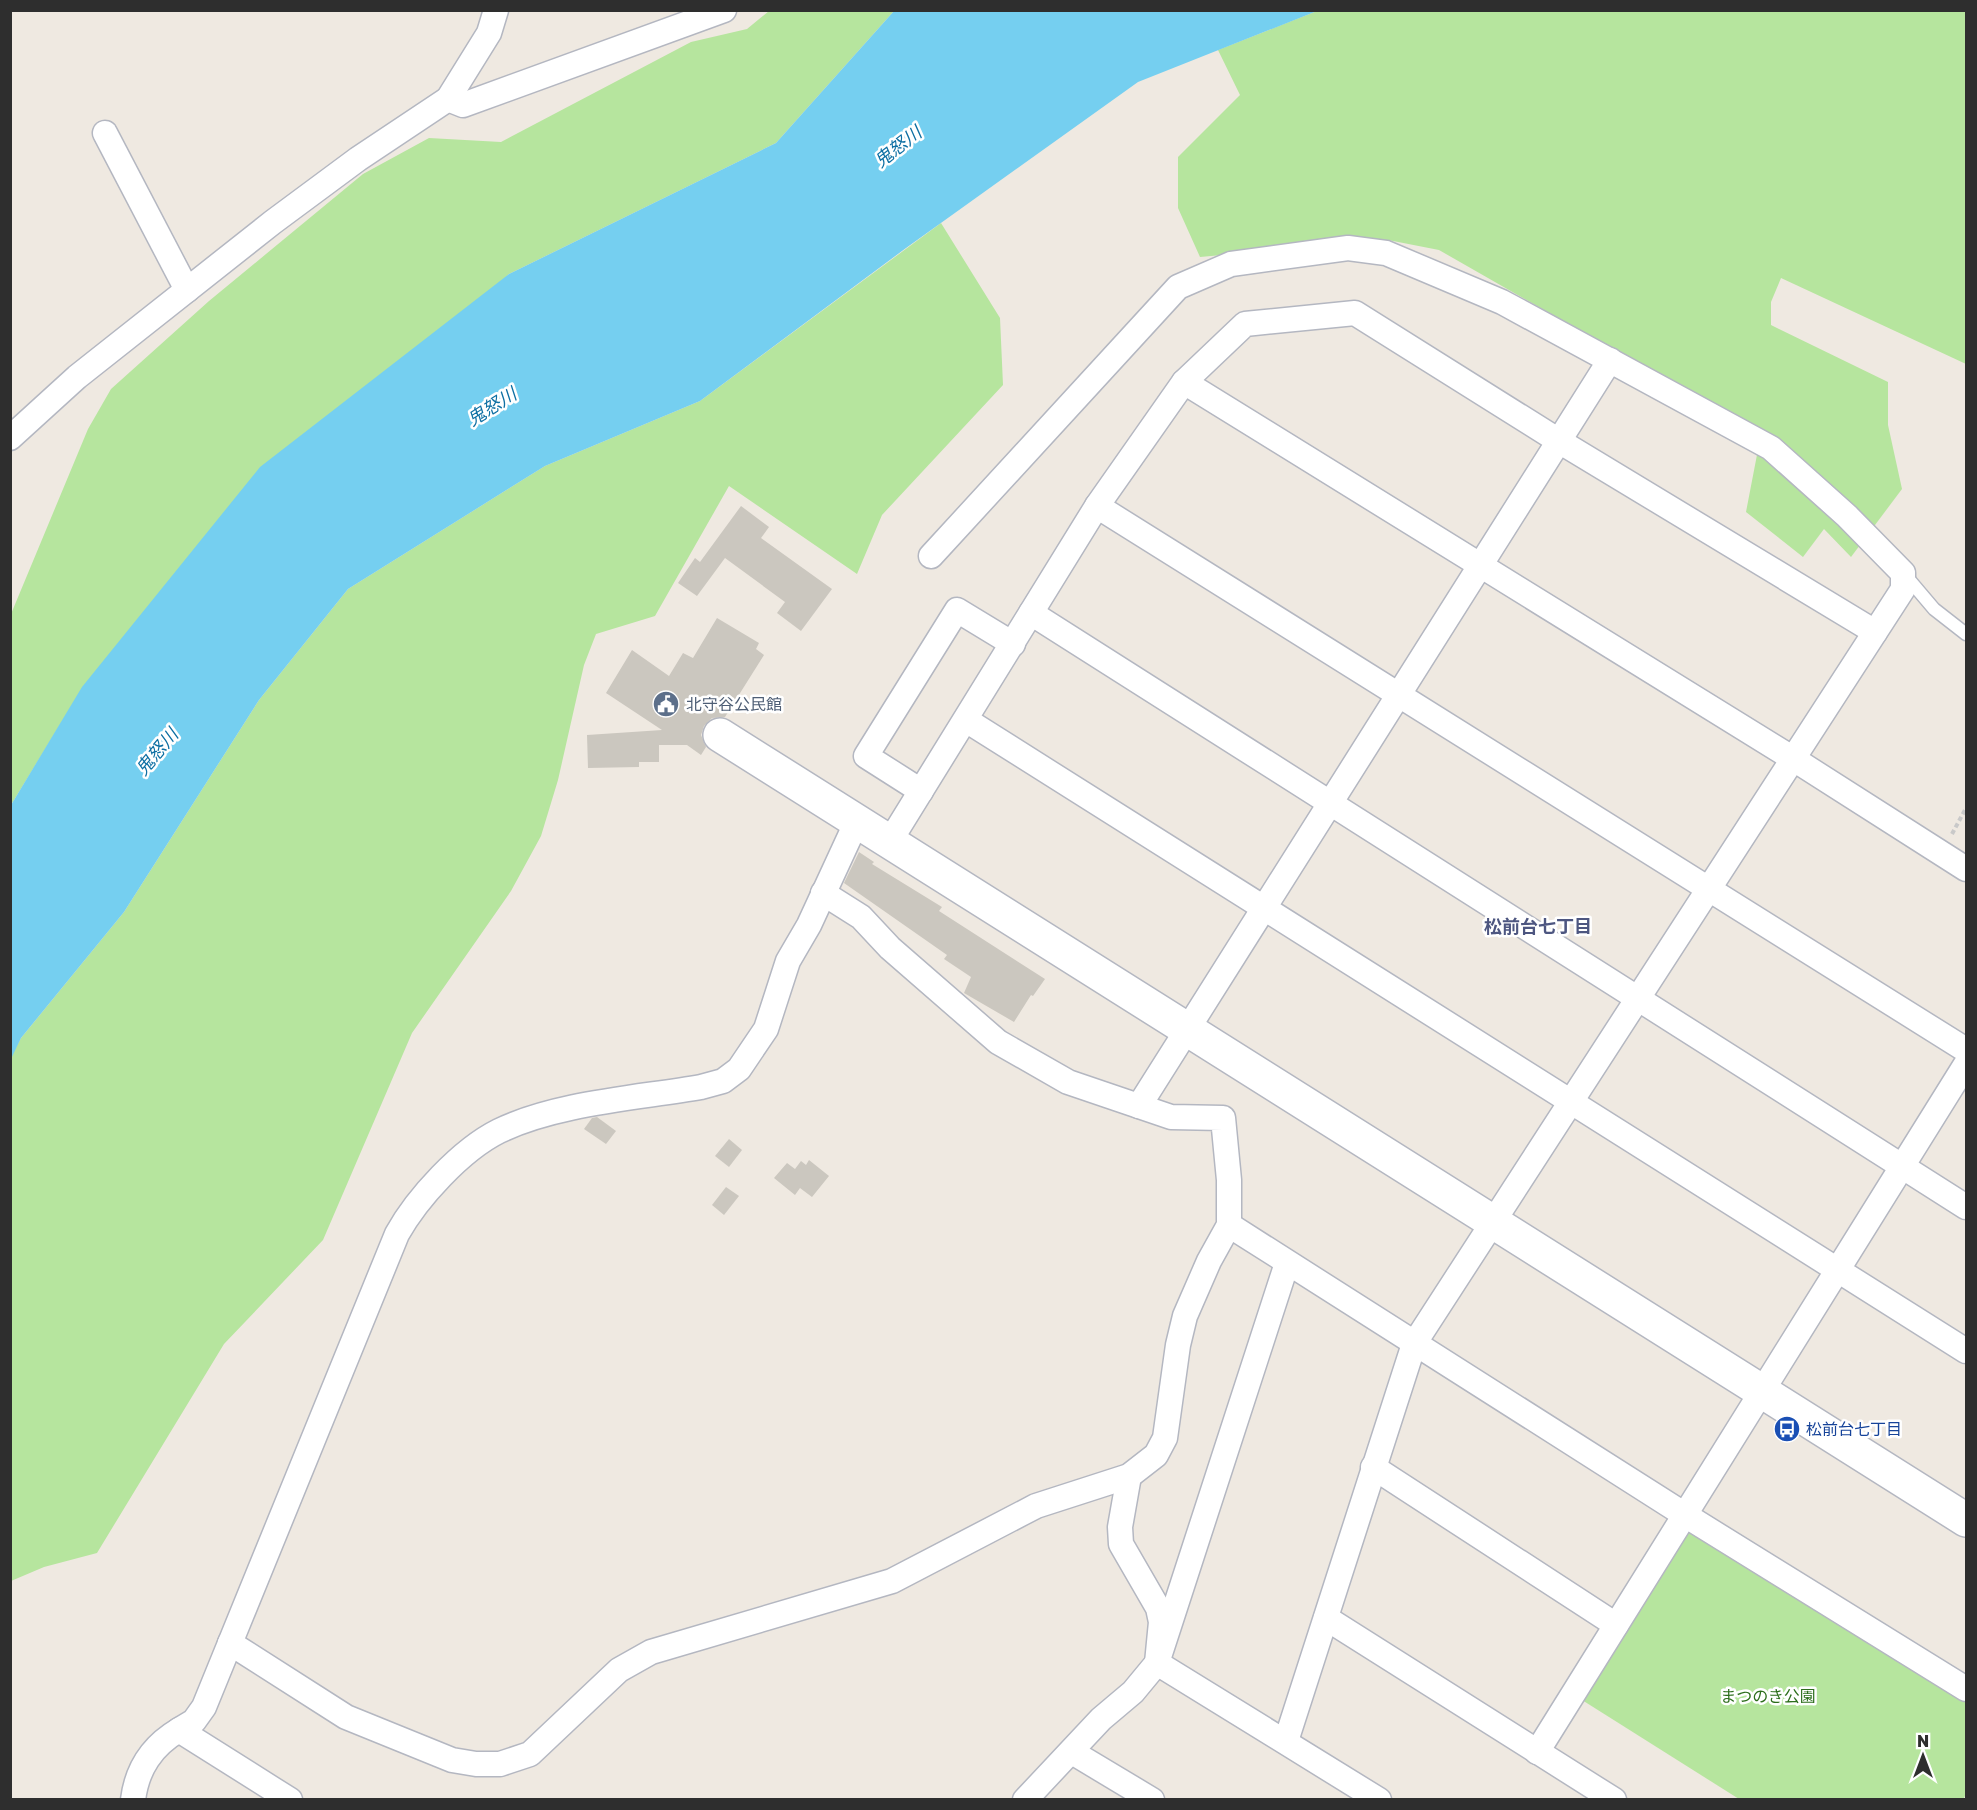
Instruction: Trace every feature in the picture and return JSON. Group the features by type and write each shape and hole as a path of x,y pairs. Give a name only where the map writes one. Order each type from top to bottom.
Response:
{"street":[{"path":"10,438 77,377 187,290 358,159 448,99 489,33 496,10"},
{"path":"448,99 464,105 724,10"},
{"path":"105,133 187,290"},
{"path":"930,556 1178,287 1231,264 1348,248 1386,253 1502,302 1771,448 1847,516 1903,573 1903,589 1491,1221 1414,1344 1286,1741"},
{"path":"890,841 1097,506 1184,382 1245,324 1355,313 1559,441 1875,632"},
{"path":"1139,1106 1610,360"},
{"path":"1184,382 1792,758 1966,869"},
{"path":"1097,506 1966,1050"},
{"path":"921,791 866,756 957,610 1012,644"},
{"path":"1031,613 1966,1207"},
{"path":"966,720 1966,1351"},
{"path":"720,735 1761,1393 1966,1520"},
{"path":"133,1800 143,1764 160,1741 194,1721 204,1707 397,1234 412,1208 460,1160 498,1132 549,1115 701,1087 723,1081 739,1069 766,1029 788,962 857,821"},
{"path":"230,1643 346,1717 452,1760 476,1764 500,1764 530,1754 619,1670 651,1652 892,1581 1036,1506 1129,1476 1156,1455 1165,1438 1178,1345 1185,1316 1209,1261 1229,1225 1229,1180 1223,1118 1172,1117 1068,1082 998,1042 890,948 861,916 823,893"},
{"path":"1537,1752 1966,1064"},
{"path":"1229,1225 1685,1515 1966,1689"},
{"path":"1025,1800 1101,1719 1133,1692 1157,1663 1287,1263"},
{"path":"1373,1467 1616,1625"},
{"path":"1129,1476 1120,1527 1121,1544 1158,1608 1161,1622 1157,1663"},
{"path":"1326,1618 1614,1800"},
{"path":"1157,1663 1379,1800"},
{"path":"179,1730 290,1800"},
{"path":"1072,1752 1152,1800"}],"lane":[{"path":"1903,573 1934,609 1966,634"}],"path":[{"path":"1941,853 1966,808"}],"green space":[{"path":"769,11 894,11 776,143 509,274 142,616 83,687 11,805 11,614 88,429 111,389 209,301 363,174 429,138 501,142 691,42 747,29"},
{"path":"1317,11 1966,11 1966,364 1781,278 1771,302 1771,325 1888,382 1888,425 1902,489 1851,557 1824,529 1803,557 1746,512 1761,434 1439,250 1388,240 1200,257 1178,208 1178,157 1240,95 1218,50"},
{"path":"941,223 1000,318 1003,385 882,515 857,574 729,486 655,616 596,634 584,665 558,780 541,836 511,891 412,1033 323,1240 224,1344 97,1553 44,1567 11,1581 10,1059 21,1038 124,912 259,700 348,589 545,466 700,401"},
{"name":"まつのき公園","path":"1691,1528 1966,1697 1966,1794 1963,1800 1739,1799 1582,1700"}],"water":[{"name":"鬼怒川","path":"894,11 1317,11 1138,82 906,248 700,401 545,466 348,589 259,700 124,912 21,1038 11,1059 11,805 82,687 260,467 509,274 776,143"}],"building":[{"path":"741,506 769,527 761,538 832,589 801,631 777,613 785,602 725,558 697,596 678,583 695,558 700,562"},
{"name":"北守谷公民館","path":"717,618 759,643 756,649 764,655 725,717 712,718 704,726 701,735 706,747 701,755 687,745 659,745 659,762 639,762 639,767 588,768 587,735 662,730 606,693 632,650 669,676 683,653 693,658"},
{"path":"859,852 874,862 872,864 942,907 939,911 1045,979 1033,996 1031,995 1014,1022 964,993 971,977 944,959 947,955 844,883"},
{"path":"597,1117 616,1131 606,1144 584,1129 592,1118"},
{"path":"729,1139 742,1150 729,1167 715,1156"},
{"path":"809,1160 829,1176 812,1197 800,1188 795,1195 774,1178 787,1163 795,1169 801,1161 806,1165"},
{"path":"726,1187 739,1196 724,1215 712,1205"}],"place":[{"name":"北守谷公民館","path":"666,704"},
{"name":"松前台七丁目","path":"1787,1429"}],"district":[{"name":"松前台七丁目","path":"1538,927"}]}
